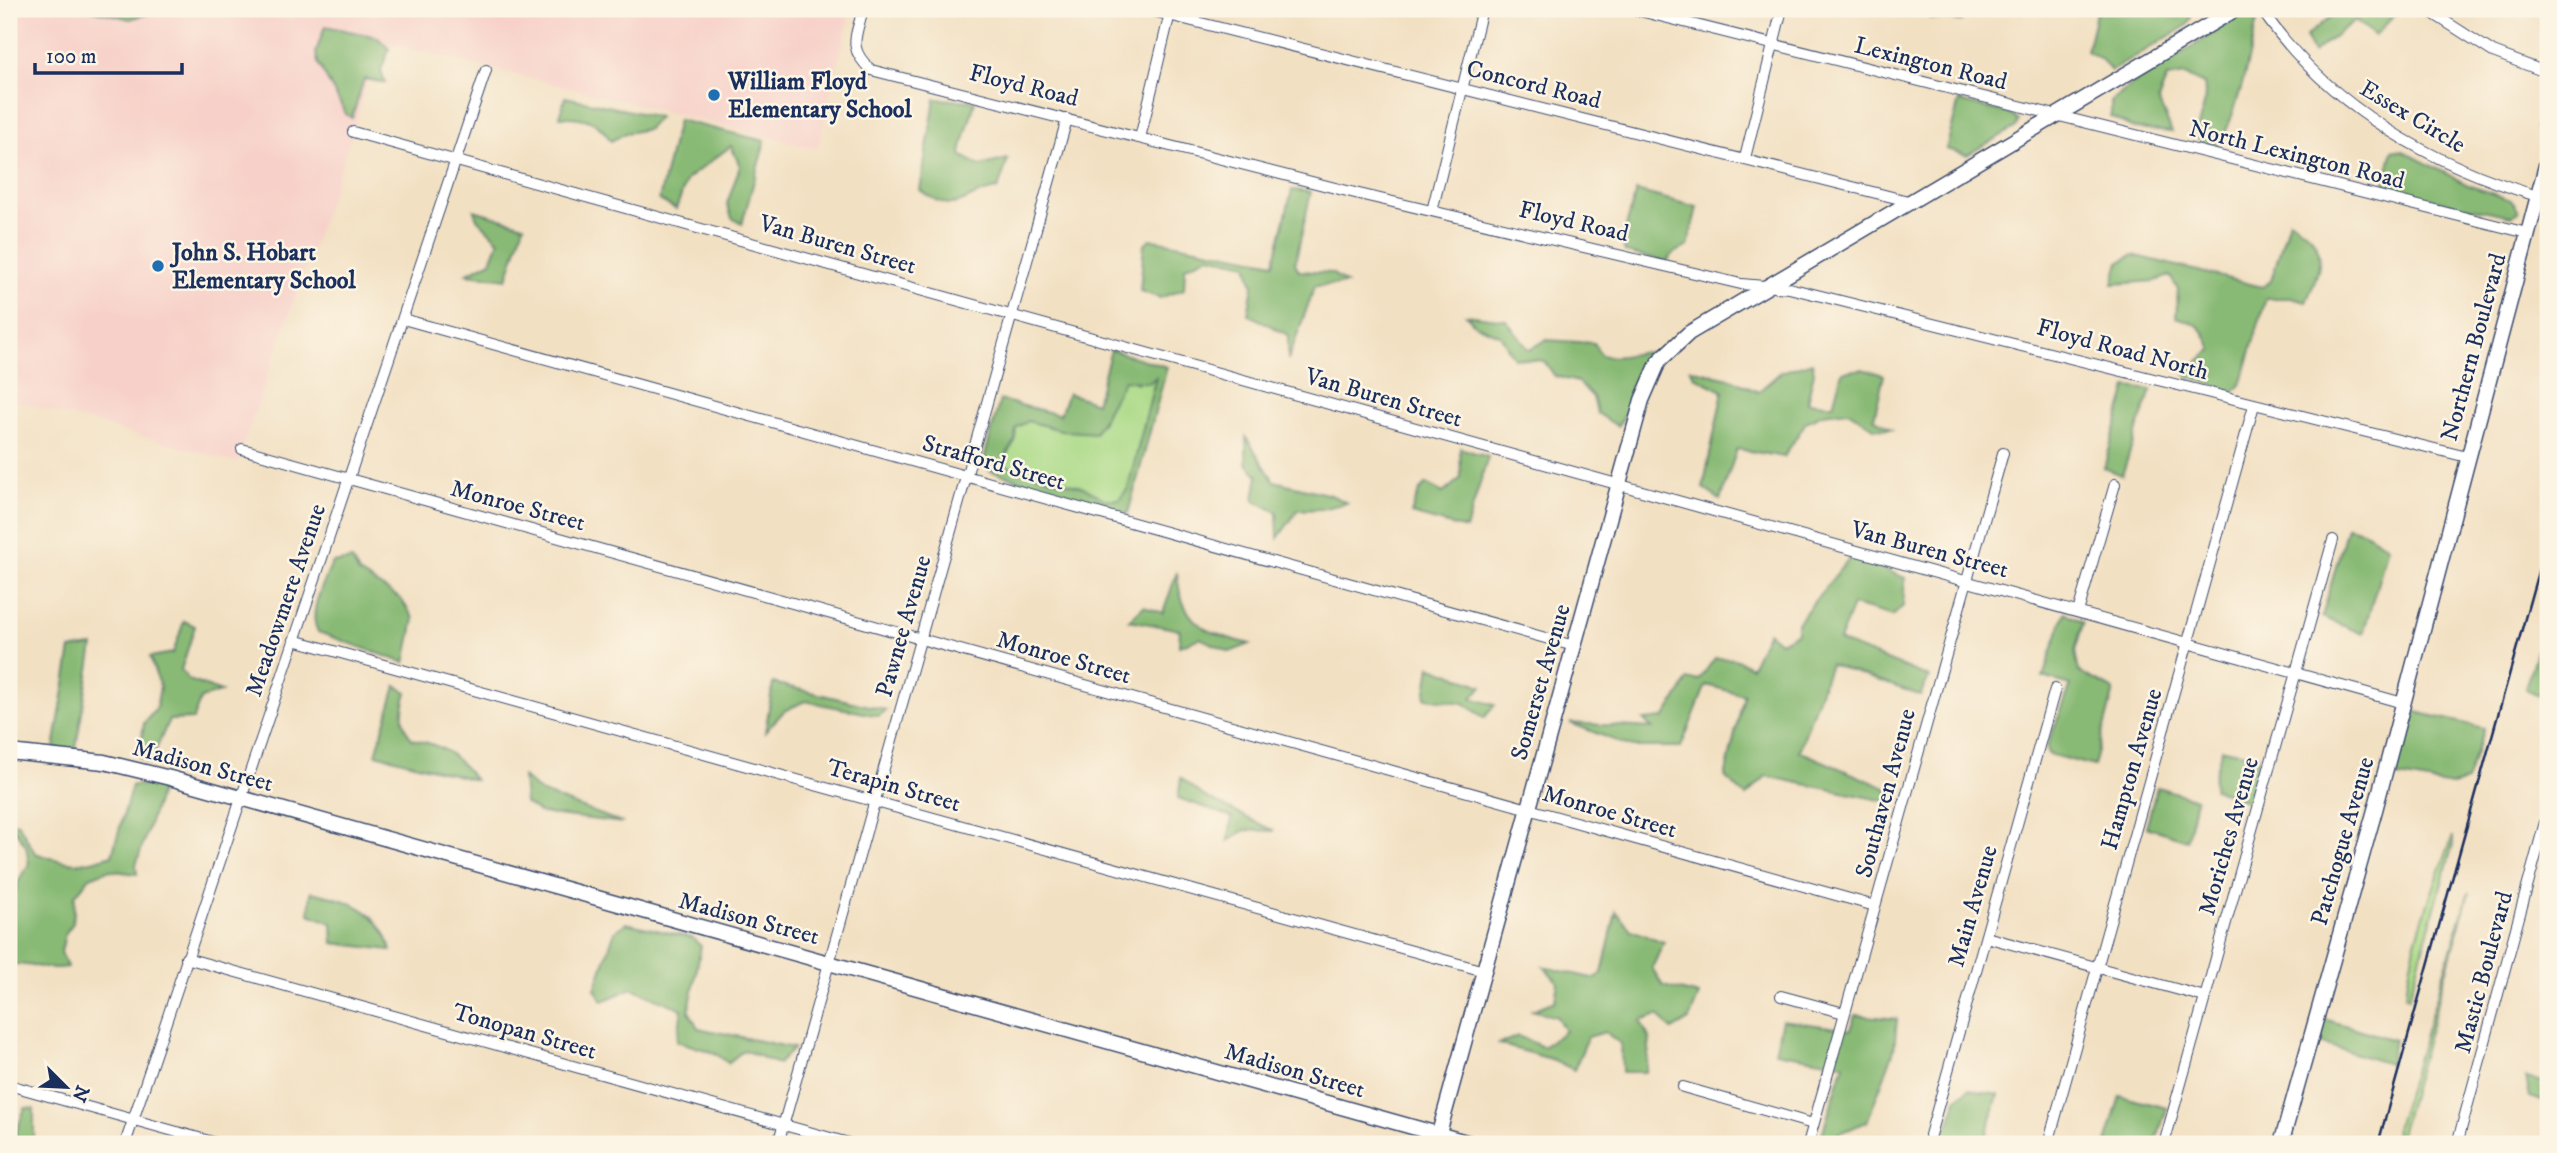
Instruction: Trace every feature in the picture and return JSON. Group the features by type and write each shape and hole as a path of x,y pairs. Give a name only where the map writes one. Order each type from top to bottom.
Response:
{"street":[{"name":"Floyd Road","path":"863,9 854,47 859,60 871,70 1432,211 1741,284 1767,286"},
{"name":"Concord Road","path":"1145,9 1171,12 1912,202"},
{"path":"1432,211 1482,9"},
{"name":"Lexington Road","path":"1632,9 2057,116"},
{"path":"1745,158 1782,9"},
{"path":"2205,9 2221,17"},
{"path":"1767,286 2235,9"},
{"name":"Essex Circle","path":"2261,9 2313,72 2371,120 2458,169 2538,196"},
{"path":"2426,9 2493,52 2548,73"},
{"path":"1140,138 1171,12"},
{"name":"Meadowmere Avenue","path":"125,1144 486,70"},
{"name":"North Lexington Road","path":"2057,116 2527,233"},
{"name":"Pawnee Avenue","path":"778,1144 967,476 1009,314 1066,119"},
{"name":"Van Buren Street","path":"353,132 2403,703"},
{"name":"Northern Boulevard","path":"2444,548 2548,158"},
{"name":"Floyd Road North","path":"1767,286 1789,288 1992,337 2467,457"},
{"name":"Somerset Avenue","path":"1437,1140 1648,382 1659,360 1682,338 1767,286"},
{"name":"Strafford Street","path":"403,318 1574,646"},
{"name":"Hampton Avenue","path":"2048,1144 2254,405"},
{"name":"Monroe Street","path":"242,449 1875,906"},
{"name":"Southaven Avenue","path":"1808,1144 2003,453"},
{"path":"2078,612 2115,484"},
{"name":"Moriches Avenue","path":"2164,1144 2333,540"},
{"name":"Patchogue Avenue","path":"2281,1144 2444,548"},
{"name":"Terapin Street","path":"294,640 1484,971"},
{"name":"Main Avenue","path":"1930,1135 2055,689"},
{"name":"Madison Street","path":"9,752 104,762 829,963 1437,1140 1473,1144"},
{"name":"Mastic Boulevard","path":"2457,1144 2548,811"},
{"path":"1986,937 2205,997"},
{"name":"Tonopan Street","path":"186,958 852,1144"},
{"path":"1781,996 1844,1013"},
{"path":"9,1085 220,1144"},
{"path":"1683,1087 1813,1124"}],"shaded area":[{"name":"John S. Hobart Elementary School","path":"9,9 243,9 293,21 297,9 851,9 817,149 379,41 353,132 237,463 9,399"}],"green space":[{"path":"88,9 150,9 148,14 130,19"},
{"path":"1933,9 1965,9 1962,21 1931,18"},
{"path":"2097,9 2178,9 2186,11 2191,18 2186,26 2111,71 2101,59 2087,51"},
{"path":"2340,9 2400,9 2375,36 2355,20 2313,53 2305,37"},
{"path":"2248,11 2257,20 2238,99 2220,144 2205,144 2196,136 2204,105 2204,84 2185,75 2167,78 2158,100 2172,132 2135,129 2111,117 2111,102 2130,86"},
{"path":"325,26 377,37 389,49 381,70 385,83 364,79 352,118 346,114 318,63 316,52"},
{"path":"2547,81 2548,127 2547,132 2535,128"},
{"path":"565,97 659,117 648,129 626,133 611,141 601,128 590,121 576,117 560,117"},
{"path":"935,99 975,101 961,155 980,166 1008,159 998,189 952,204 933,199 920,190"},
{"path":"1959,101 2011,114 2018,121 2016,127 1967,155 1946,149"},
{"path":"678,120 765,141 742,224 732,218 727,204 740,166 731,146 687,179 676,209 659,200"},
{"path":"2393,150 2403,151 2468,185 2511,200 2518,212 2512,216 2388,191 2384,186"},
{"path":"1292,190 1311,192 1295,263 1299,271 1332,273 1346,284 1315,286 1288,360 1288,335 1248,314 1253,286 1247,264 1209,256 1185,267 1184,289 1160,298 1140,291 1144,245 1150,239 1274,263"},
{"path":"1636,191 1697,207 1688,246 1674,253 1666,262 1625,252 1622,241"},
{"path":"474,210 524,225 507,279 466,274 491,261 499,241 477,219"},
{"path":"2289,220 2311,237 2317,246 2319,265 2316,276 2306,302 2291,298 2266,298 2241,385 2233,392 2185,373 2212,350 2207,336 2200,328 2176,317 2178,290 2170,276 2155,281 2113,284 2119,262 2133,255 2262,287 2271,281"},
{"path":"1466,315 1506,320 1529,350 1546,340 1594,343 1601,355 1607,356 1652,352 1641,370 1628,408 1617,426 1597,413 1593,397 1578,382 1555,376 1544,361 1514,358 1500,335 1475,325"},
{"path":"1111,350 1167,367 1128,514 991,471 983,463 1000,400 1060,415 1068,393 1096,403","holes":["1156,377 1128,488 1119,500 1104,499 1083,487 1006,466 1005,456 1015,441 1016,428 1028,421 1065,431 1095,433 1124,380 1149,383"]},
{"path":"1812,362 1814,372 1807,402 1833,405 1842,372 1862,369 1884,375 1874,418 1891,429 1874,428 1848,411 1822,414 1806,422 1784,457 1737,449 1720,500 1703,488 1723,391 1695,377 1690,369 1729,378 1758,392 1781,372"},
{"path":"1156,376 1128,488 1119,500 1104,499 1083,487 1006,466 1005,457 1015,441 1015,428 1028,421 1065,431 1102,424 1114,393 1124,379 1137,383"},
{"path":"2127,387 2151,390 2122,475 2104,468"},
{"path":"1246,437 1274,481 1331,495 1347,503 1321,509 1298,510 1278,538 1277,512 1254,500 1258,475 1246,463"},
{"path":"1460,448 1488,457 1466,529 1411,514 1419,491 1426,484 1443,493 1461,478"},
{"path":"2347,527 2363,531 2388,547 2363,634 2322,617"},
{"path":"1851,556 1905,578 1903,606 1893,616 1853,605 1839,641 1929,677 1920,695 1830,664 1799,751 1893,791 1890,802 1766,776 1746,796 1725,777 1744,695 1706,685 1681,747 1632,747 1570,723 1652,728 1644,720 1664,718 1688,680 1699,680 1715,658 1735,659 1751,667 1768,632 1780,642 1797,633 1797,623"},
{"path":"352,560 359,573 401,599 414,619 405,663 318,632 315,606 332,563"},
{"path":"1177,572 1183,603 1198,623 1220,635 1250,644 1230,652 1200,638 1179,646 1180,630 1129,620 1144,606 1163,613"},
{"path":"2065,612 2083,623 2075,651 2079,672 2114,690 2094,766 2048,754 2047,746 2071,685 2043,677"},
{"path":"2548,612 2548,699 2525,689"},
{"path":"184,621 195,626 181,670 189,680 221,692 201,698 193,719 169,720 150,763 139,758 144,723 156,709 160,687 150,657 173,653"},
{"path":"93,646 75,753 54,748 71,649"},
{"path":"1430,666 1482,686 1472,698 1495,705 1484,718 1464,703 1425,698"},
{"path":"773,683 886,710 879,716 805,701 784,711 765,732"},
{"path":"396,686 407,692 403,716 405,727 412,739 433,744 448,752 475,780 376,754"},
{"path":"2412,711 2484,728 2466,782 2453,786 2392,776"},
{"path":"2222,749 2259,755 2249,802 2214,789 2213,780"},
{"path":"523,777 540,792 623,823 540,813 525,803"},
{"path":"1181,778 1205,797 1274,831 1245,830 1228,841 1232,817 1178,798"},
{"path":"132,785 162,786 136,865 137,874 108,870 90,877 75,896 73,923 65,934 61,952 67,967 9,964 10,911 16,887 29,864 26,846 9,822 18,823 35,853 73,863 101,859 112,855"},
{"path":"2157,787 2196,799 2187,840 2146,827"},
{"path":"2453,836 2453,844 2409,997 2406,996 2409,975 2418,935"},
{"path":"311,892 338,898 371,916 386,936 391,950 333,943 332,923 309,914"},
{"path":"2469,892 2397,1144 2391,1144"},
{"path":"1616,912 1631,930 1664,942 1652,968 1663,986 1699,995 1689,1020 1672,1030 1658,1015 1640,1021 1650,1039 1646,1072 1622,1072 1621,1044 1605,1032 1588,1037 1574,1070 1554,1060 1499,1044 1518,1036 1543,1047 1565,1031 1557,1017 1532,1010 1555,1001 1558,982 1544,967 1596,979 1602,973"},
{"path":"626,923 692,938 701,946 689,1011 698,1028 794,1048 778,1064 744,1050 728,1063 715,1053 677,1041 682,1009 632,988 603,1001 595,989 615,931"},
{"path":"1855,1015 1897,1019 1894,1050 1867,1122 1839,1133 1833,1144 1819,1144 1844,1064 1775,1052 1782,1020 1851,1030"},
{"path":"2324,1019 2394,1040 2389,1064 2320,1043"},
{"path":"2526,1078 2548,1083 2548,1103 2530,1097"},
{"path":"1969,1089 1998,1095 1984,1144 1948,1144 1940,1137 1951,1121 1956,1099"},
{"path":"2120,1096 2167,1108 2155,1144 2106,1144"},
{"path":"25,1108 34,1109 34,1144 12,1144"}],"railway":[{"path":"2378,1144 2548,536"}],"place":[{"name":"William Floyd Elementary School","path":"714,95"},
{"name":"John S. Hobart Elementary School","path":"158,266"}]}
